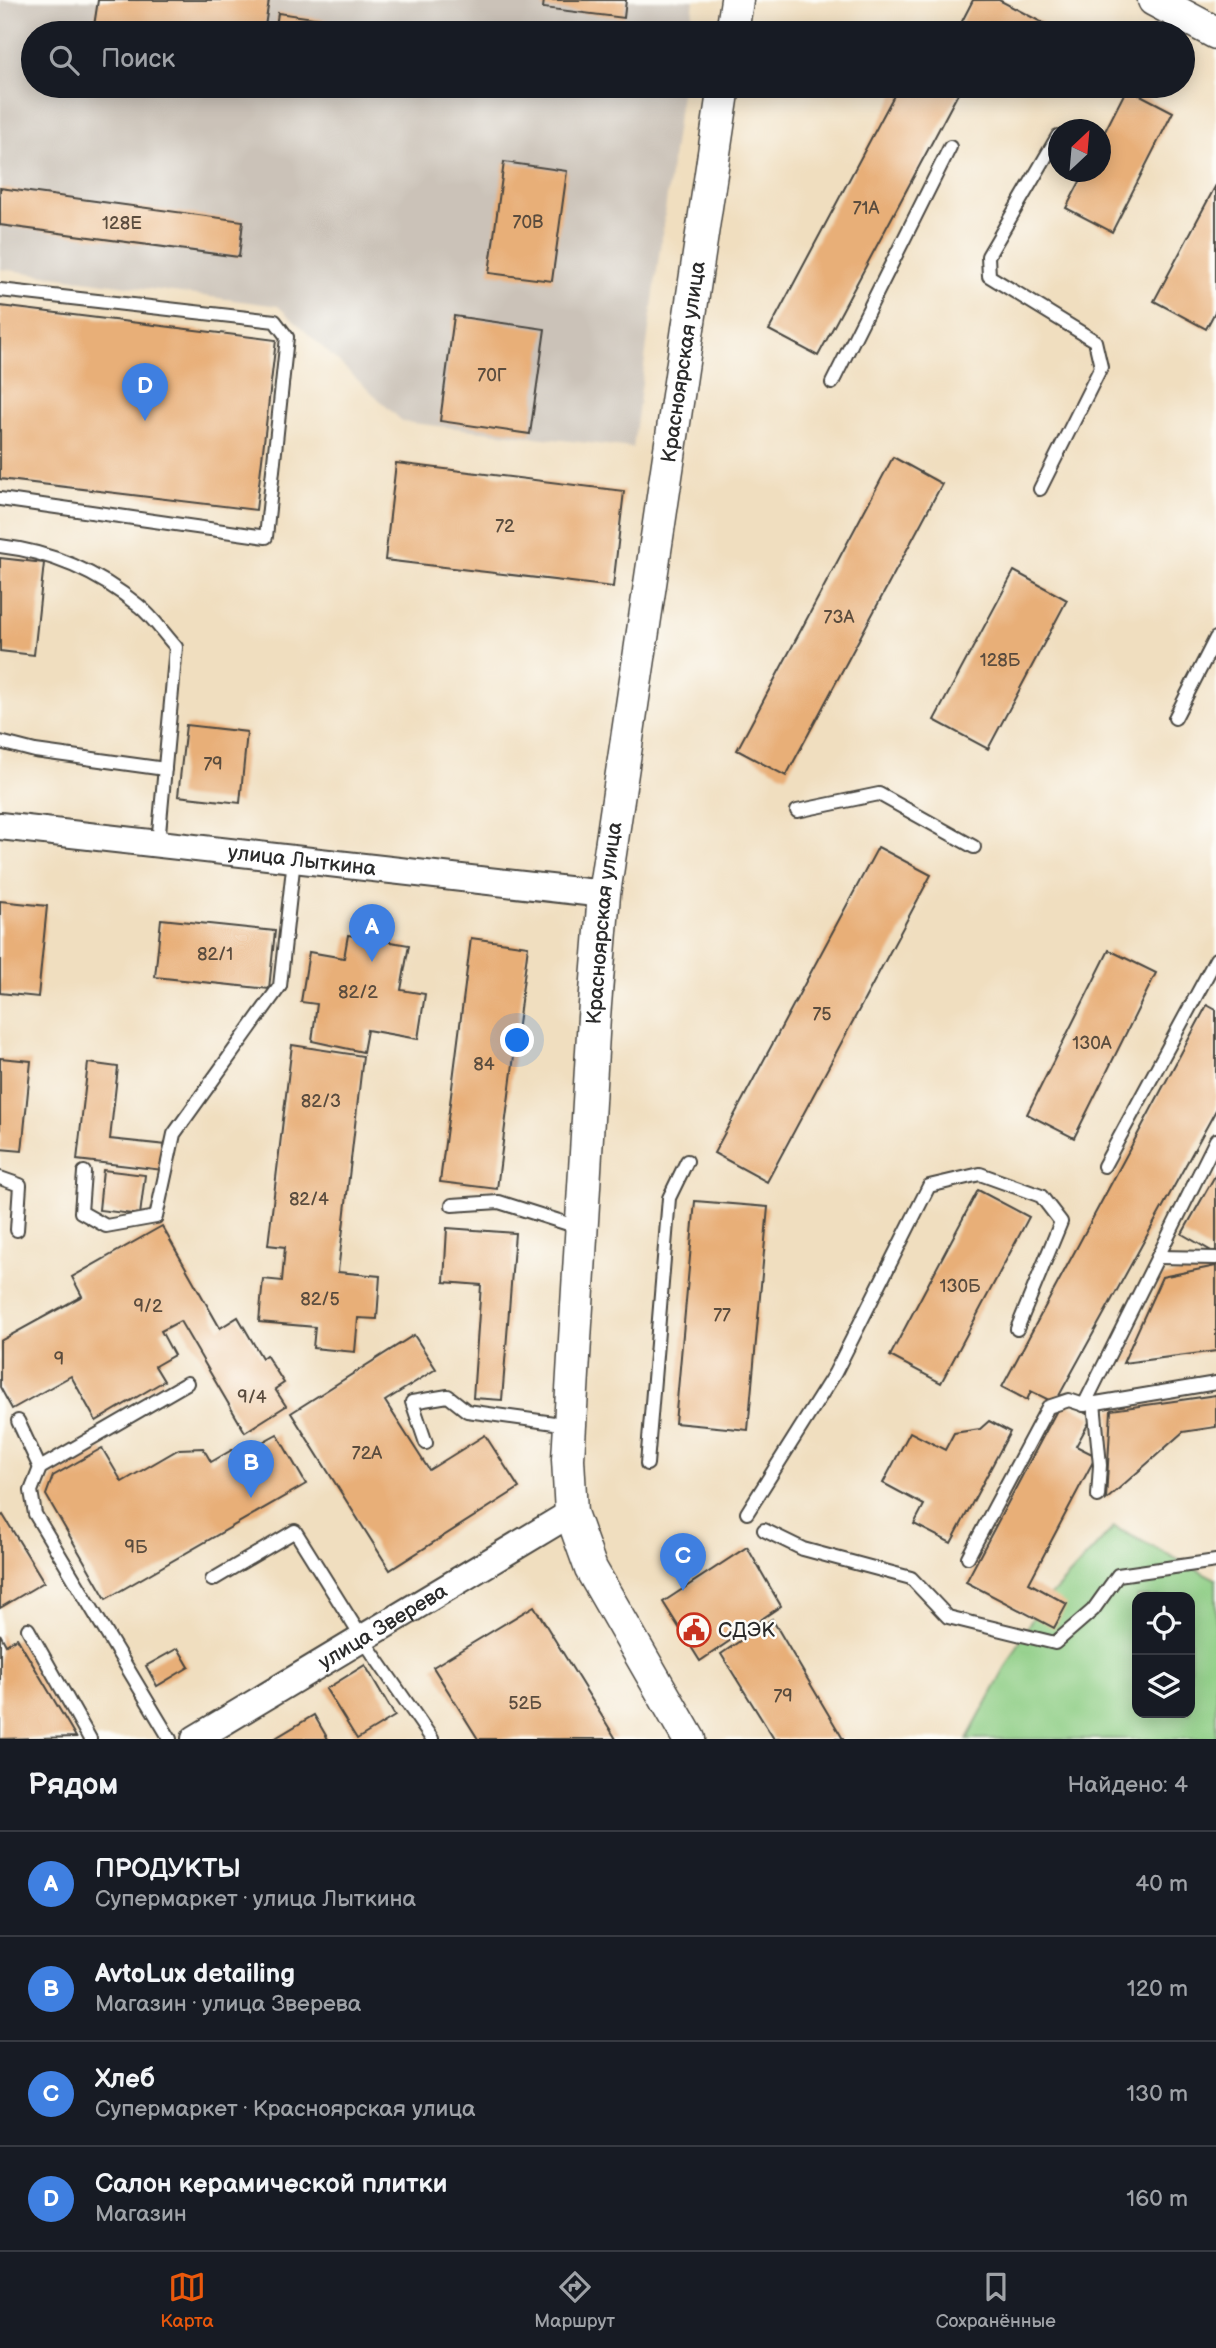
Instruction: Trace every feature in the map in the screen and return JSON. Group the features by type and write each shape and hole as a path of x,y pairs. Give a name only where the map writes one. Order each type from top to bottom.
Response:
{"street":[{"path":"734,21 737,0"},
{"path":"1154,0 1193,21"},
{"path":"1195,22 1216,33"},
{"name":"Красноярская улица","path":"689,1739 591,1569 571,1513 569,1425 604,894 722,98"},
{"name":"улица Лыткина","path":"0,826 604,894"},
{"name":"улица Зверева","path":"195,1739 571,1513"}],"lane":[{"path":"832,383 950,147"},
{"path":"1040,489 1101,367 1095,341 989,276 988,256 1048,155"},
{"path":"0,290 275,321 287,337 266,537 0,499"},
{"path":"0,547 76,565 141,607 176,647 158,844"},
{"path":"1175,718 1216,638"},
{"path":"0,742 34,751 165,769"},
{"path":"797,811 879,794 974,847"},
{"path":"84,1172 81,1212 106,1226 156,1217 174,1134 280,986 294,859"},
{"path":"1104,1166 1216,959"},
{"path":"1098,1496 1100,1465 1089,1404 1216,1140"},
{"path":"647,1464 669,1198 687,1161"},
{"path":"747,1513 835,1373 929,1186 980,1174 1041,1196 1060,1222 1017,1329"},
{"path":"0,1178 20,1185 17,1230"},
{"path":"452,1205 499,1202 581,1228"},
{"path":"1158,1257 1216,1258"},
{"path":"170,1739 35,1514 32,1491 40,1468 187,1383"},
{"path":"968,1557 1048,1407 1069,1400 1089,1404 1216,1383"},
{"path":"426,1443 412,1402 448,1396 467,1411 569,1425"},
{"path":"18,1421 40,1468"},
{"path":"765,1530 803,1549 911,1578 948,1617 1055,1643 1093,1610 1118,1575 1216,1561"},
{"path":"212,1580 295,1531 362,1638 432,1739"},
{"path":"28,1629 90,1739"}],"shaded area":[{"path":"0,0 694,0 691,21 21,21 21,98 680,98 633,448 403,422 278,306 0,269"}],"green space":[{"path":"1114,1527 1216,1579 1216,1739 967,1739 1037,1610"}],"building":[{"path":"98,0 269,0 266,21 95,21"},
{"path":"544,0 626,0 624,18 543,8"},
{"path":"973,0 999,0 1039,21 962,21"},
{"path":"278,13 328,20 328,21 277,21"},
{"path":"893,98 956,98 818,356 769,330"},
{"path":"1122,98 1146,98 1173,112 1112,232 1066,208 1080,182 1111,182 1111,119"},
{"path":"504,162 567,171 552,281 489,273"},
{"path":"1216,185 1216,310 1206,329 1154,301"},
{"path":"0,188 243,221 239,257 0,225"},
{"path":"0,306 276,340 256,510 0,479"},
{"path":"454,316 545,329 530,434 440,421"},
{"path":"893,457 942,484 786,776 737,750"},
{"path":"396,463 624,491 613,587 385,560"},
{"path":"0,558 44,563 34,655 0,651"},
{"path":"1014,571 1067,600 988,749 934,720"},
{"path":"186,725 247,732 240,803 178,796"},
{"path":"878,847 931,875 767,1182 714,1153"},
{"path":"0,901 47,906 38,997 0,993"},
{"path":"161,919 275,931 269,989 155,977"},
{"path":"348,935 409,945 401,990 425,994 418,1039 367,1030 363,1052 312,1041 317,1004 301,1002 309,952 344,958"},
{"path":"471,938 528,946 497,1189 440,1182"},
{"path":"1109,950 1156,973 1074,1138 1027,1114"},
{"path":"1207,1005 1216,1010 1216,1110 1055,1403 1031,1391 1027,1400 1002,1387"},
{"path":"292,1045 363,1056 338,1272 380,1276 377,1319 358,1318 355,1352 313,1348 315,1327 259,1322 263,1279 282,1281 285,1247 268,1245"},
{"path":"0,1058 31,1061 22,1151 0,1149"},
{"path":"88,1063 118,1067 110,1139 166,1145 163,1170 77,1160"},
{"path":"103,1170 145,1175 140,1215 99,1210"},
{"path":"1216,1174 1216,1251 1215,1253 1182,1234"},
{"path":"978,1190 1029,1217 941,1383 890,1356"},
{"path":"695,1201 768,1207 748,1430 675,1423"},
{"path":"162,1226 220,1328 238,1317 262,1358 266,1355 284,1383 275,1389 286,1406 245,1432 180,1321 161,1331 174,1355 155,1366 164,1381 96,1421 71,1376 12,1409 0,1387 0,1341 82,1296 72,1277"},
{"path":"447,1228 515,1233 502,1400 473,1398 481,1285 444,1282"},
{"path":"1216,1266 1216,1351 1123,1363 1162,1277"},
{"path":"414,1335 436,1369 385,1401 429,1470 485,1435 519,1488 390,1570 291,1413"},
{"path":"1216,1395 1216,1427 1183,1432 1106,1500 1111,1410"},
{"path":"1067,1403 1092,1417 1076,1446 1096,1456 1029,1583 1067,1604 1054,1628 966,1582 1056,1412"},
{"path":"989,1421 1010,1432 951,1543 914,1524 924,1505 883,1483 910,1432 945,1450 954,1433 980,1429"},
{"path":"277,1434 306,1484 106,1599 46,1495 53,1476 102,1448 122,1482 179,1449 203,1448 211,1462 237,1447 241,1454"},
{"path":"3,1515 44,1582 0,1608 0,1517"},
{"path":"747,1547 781,1606 700,1661 663,1602"},
{"path":"534,1606 616,1739 478,1739 433,1667"},
{"path":"772,1619 843,1739 774,1739 721,1654"},
{"path":"0,1634 6,1645 17,1638 76,1737 0,1739"},
{"path":"178,1648 189,1667 157,1686 146,1666"},
{"path":"365,1665 395,1716 357,1739 326,1689"},
{"path":"314,1715 328,1739 274,1739"}],"place":[{"name":"Салон керамической плитки","path":"145,421"},
{"name":"ПРОДУКТЫ","path":"372,962"},
{"name":"AvtoLux detailing","path":"251,1498"},
{"name":"Хлеб","path":"683,1591"},
{"name":"СДЭК","path":"694,1630"}]}
